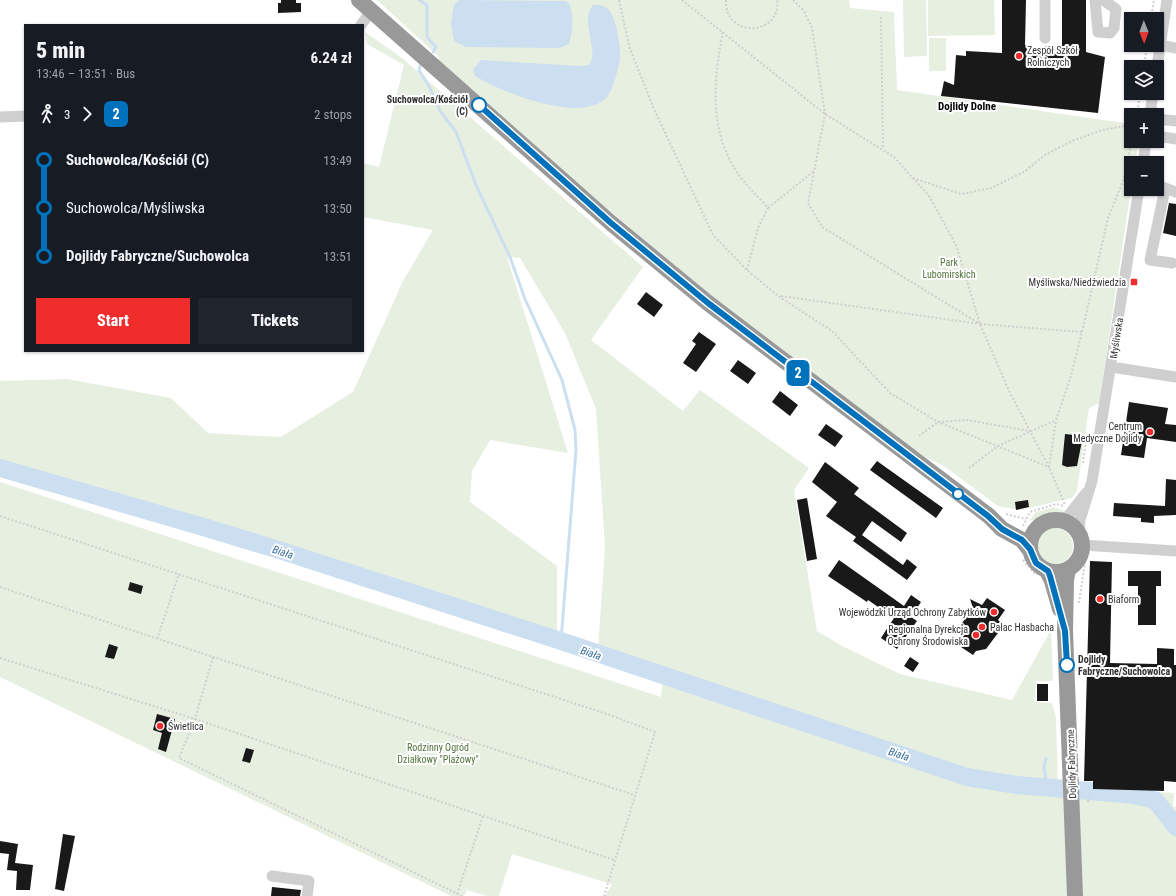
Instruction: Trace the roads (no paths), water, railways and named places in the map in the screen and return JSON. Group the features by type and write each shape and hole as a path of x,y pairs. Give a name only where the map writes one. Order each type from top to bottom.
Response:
{"highway":[{"path":"359,0 611,223 708,303 988,516 1002,529 1022,540 1030,549 1036,563 1048,571 1057,572 1068,569 1079,557 1083,541 1069,523 1060,520 1045,522 1036,529 1031,538 1030,549"},
{"path":"988,516 1023,527 1036,529"},
{"name":"Dojlidy Fabryczne","path":"1068,569 1066,580 1065,631 1072,781 1075,896"},
{"name":"Dojlidy Fabryczne","path":"1048,571 1065,631"}],"street":[{"path":"1045,0 1045,38"},
{"path":"1095,0 1098,32 1110,33 1115,23 1116,8 1103,0"},
{"path":"1164,15 1166,0"},
{"path":"362,24 372,10"},
{"path":"1164,46 1176,48"},
{"path":"0,116 24,116"},
{"path":"1164,120 1176,121"},
{"path":"1164,137 1176,139"},
{"path":"1164,188 1176,192"},
{"name":"Myśliwska","path":"1083,541 1080,520 1091,487 1138,196"},
{"path":"1160,196 1150,260 1172,264"},
{"path":"1111,367 1176,377"},
{"name":"Myśliwska","path":"1060,520 1068,516 1091,487"},
{"path":"1083,541 1176,551"},
{"path":"272,876 309,881 307,896"}],"water":[{"path":"459,0 565,1 569,3 571,7 572,29 569,44 560,48 466,47 454,41 451,24 454,5"},
{"path":"593,5 604,6 612,14 618,33 620,52 619,66 611,89 607,97 595,105 579,108 561,107 541,103 503,90 475,76 473,70 481,60 579,66 589,65 592,59 592,52 588,20 589,12"}],"waterway":[{"path":"419,0 427,5 427,37 436,47 433,52"},
{"path":"420,66 419,70 430,88 440,111 456,132 476,185 510,257 525,299 562,380 575,430 576,450 561,641"},
{"name":"Biała","path":"0,468 279,550 561,641 967,777 1017,785 1125,794 1148,798 1156,801 1176,827"},
{"path":"1046,758 1044,767 1047,788"}],"place":[{"name":"Zespół Szkół Rolniczych","path":"1019,56"},
{"name":"Suchowolca/Kościół (C)","path":"479,105"},
{"name":"Myśliwska/Niedźwiedzia","path":"1134,282"},
{"name":"Centrum Medyczne Dojlidy","path":"1150,432"},
{"name":"Biaform","path":"1100,599"},
{"name":"Wojewódzki Urząd Ochrony Zabytków","path":"994,612"},
{"name":"Pałac Hasbacha","path":"982,627"},
{"name":"Regionalna Dyrekcja Ochrony Środowiska","path":"976,635"},
{"name":"Dojlidy Fabryczne/Suchowolca","path":"1067,665"},
{"name":"Świetlica","path":"160,726"}],"district":[{"name":"Dojlidy Dolne","path":"967,106"}],"park label":[{"name":"Park Lubomirskich","path":"949,268"},
{"name":"Rodzinny Ogród Działkowy \"Plażowy\"","path":"438,752"}]}
